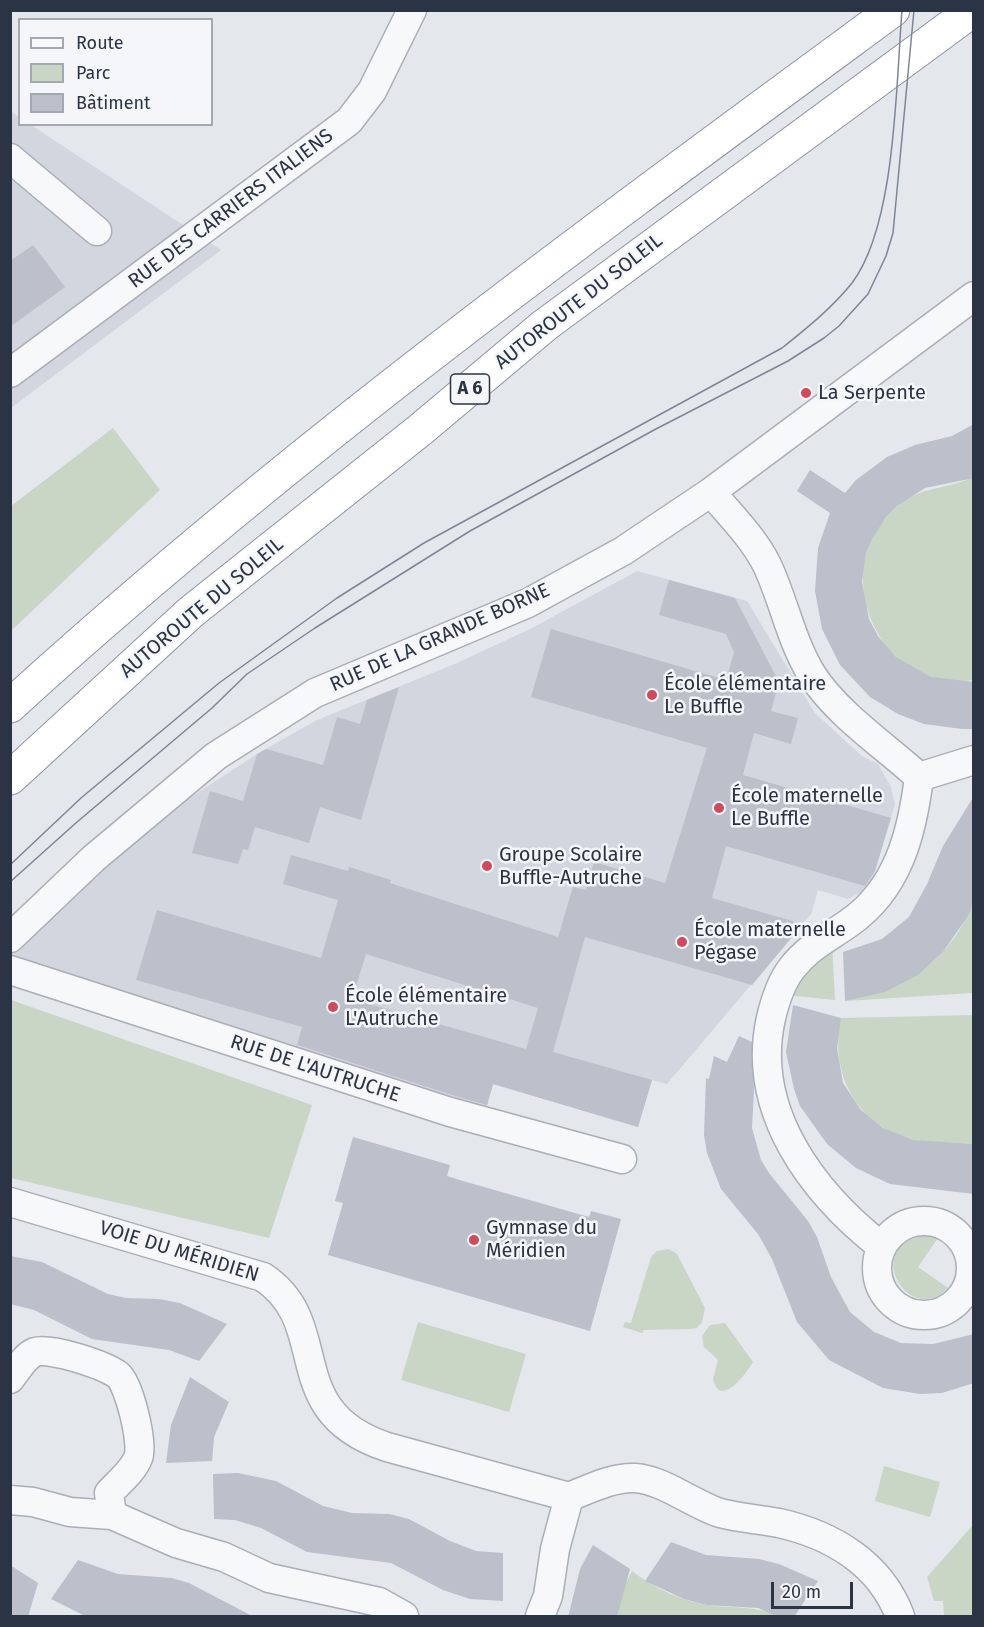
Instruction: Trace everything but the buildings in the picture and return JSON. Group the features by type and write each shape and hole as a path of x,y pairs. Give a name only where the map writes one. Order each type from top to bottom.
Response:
{"highway":[{"name":"A 6","path":"10,706 161,573 390,385 893,10"},
{"name":"AUTOROUTE DU SOLEIL","path":"10,778 191,612 420,430 545,325 974,10"}],"street":[{"name":"RUE DES CARRIERS ITALIENS","path":"10,373 349,121 372,91 412,10"},
{"path":"10,159 98,231"},
{"name":"RUE DE LA GRANDE BORNE","path":"10,938 94,858 208,763 266,724 315,693 528,603 623,551 711,492 974,296"},
{"path":"711,492 753,541 767,565 795,641 812,675 831,699 919,777"},
{"path":"919,777 974,760"},
{"path":"882,1247 843,1213 786,1139 774,1106 769,1082 768,1037 776,999 790,970 809,948 856,918 885,890 914,820 919,777"},
{"name":"RUE DE L'AUTRUCHE","path":"10,970 450,1112 622,1159"},
{"name":"VOIE DU MÉRIDIEN","path":"10,1202 263,1277 280,1289 293,1307 322,1399 343,1426 363,1439 387,1447 569,1497"},
{"path":"10,1379 35,1352 54,1350 111,1372 123,1382 140,1449 135,1464 109,1493 112,1515"},
{"path":"540,1617 549,1596 555,1549 569,1497 600,1486 634,1478 648,1480 721,1513 800,1529 845,1548 867,1564 893,1598 900,1617"},
{"path":"10,1500 33,1502 70,1512 112,1515 176,1543 224,1557 269,1578 379,1602 404,1617"}],"shaded area":[{"path":"10,111 18,116 18,126 33,126 221,250 11,408"},
{"name":"Groupe Scolaire Buffle-Autruche","path":"637,571 747,601 815,713 862,756 878,764 891,787 895,804 870,888 848,899 818,890 811,914 667,1084 652,1080 638,1127 493,1084 487,1107 295,1052 11,957 11,945 154,821 257,754 317,720 457,663 532,628"}],"green space":[{"path":"113,428 160,490 11,631 11,506"},
{"path":"973,477 973,680 942,681 915,671 892,653 875,628 865,600 863,571 870,542 887,516 898,506 919,493"},
{"path":"973,901 973,993 845,1001 887,989 924,969 953,940"},
{"path":"832,943 835,1000 786,995"},
{"path":"11,1000 312,1105 269,1238 11,1178"},
{"path":"973,1015 973,1144 913,1140 893,1133 876,1123 862,1109 851,1094 843,1077 838,1038 841,1018"},
{"path":"924,1236 938,1238 918,1267 948,1288 933,1298 919,1298 907,1292 898,1281 894,1267 896,1254 905,1242"},
{"path":"669,1249 677,1254 705,1308 702,1322 697,1328 644,1330 642,1333 623,1327 625,1322 631,1323 651,1257 657,1251"},
{"path":"418,1322 526,1354 509,1412 401,1380"},
{"path":"725,1323 753,1362 739,1381 727,1390 721,1391 716,1387 713,1379 718,1360 704,1347 702,1336 710,1325"},
{"path":"884,1466 940,1482 930,1517 875,1501"},
{"path":"973,1525 973,1616 936,1616 944,1615 943,1601 934,1601 927,1577"},
{"path":"632,1571 649,1583 678,1597 709,1605 761,1610 778,1616 617,1616 625,1585"}],"tram line":[{"path":"10,865 81,798 219,683 337,598 424,543 782,348 828,309 852,283 867,258 878,226 886,191 891,152 902,10"},
{"path":"10,882 212,708 247,674 315,628 470,531 654,430 788,361 839,326 868,294 886,256 893,233 914,10"}],"place":[{"name":"La Serpente","path":"806,393"},
{"name":"École élémentaire Le Buffle","path":"652,695"},
{"name":"École maternelle Le Buffle","path":"719,808"},
{"name":"Groupe Scolaire Buffle-Autruche","path":"487,866"},
{"name":"École maternelle Pégase","path":"682,942"},
{"name":"École élémentaire L'Autruche","path":"333,1007"},
{"name":"Gymnase du Méridien","path":"474,1240"}]}
